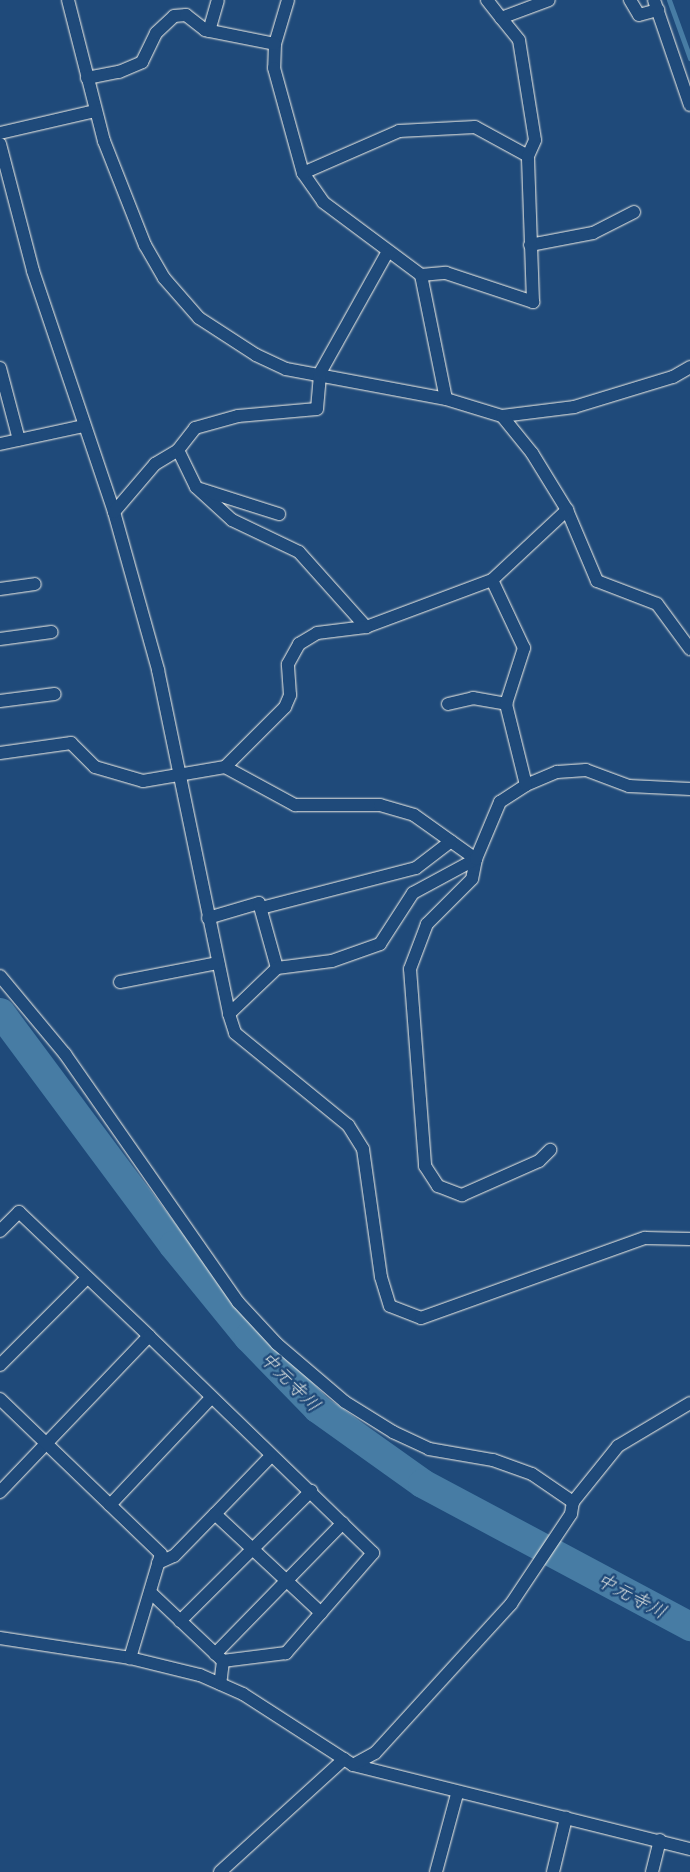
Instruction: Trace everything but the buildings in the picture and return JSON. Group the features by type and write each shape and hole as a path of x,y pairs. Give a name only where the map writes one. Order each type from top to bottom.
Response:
{"street":[{"path":"68,0 95,111 145,245 181,300 199,318 256,355 286,369 320,373 446,399 502,416 574,407 673,377 690,367"},
{"path":"209,31 218,0"},
{"path":"288,0 275,44 274,68 303,172 322,202 387,253 421,275 446,273 533,302 528,156 535,140 527,76 519,40 487,0"},
{"path":"501,18 549,0"},
{"path":"630,0 639,15 656,5 690,104"},
{"path":"87,78 120,72 142,62 156,33 174,16 186,15 209,31 275,44"},
{"path":"0,133 95,111"},
{"path":"303,172 399,131 475,127 528,156"},
{"path":"0,144 33,271 114,512 158,670 208,918 235,1033 348,1125 363,1149 381,1276 390,1306 412,1316 452,1310 645,1238 690,1240"},
{"path":"530,244 593,232 634,212"},
{"path":"114,512 155,464 178,450 195,428 209,422 317,409 320,373 387,253"},
{"path":"421,275 446,399"},
{"path":"1,376 19,440"},
{"path":"502,416 532,453 567,510 597,581 657,604 690,649"},
{"path":"0,444 84,426"},
{"path":"178,450 196,487 232,520 299,552 366,627"},
{"path":"196,487 279,514"},
{"path":"0,753 71,743 96,767 114,776 143,781 225,766 285,707 290,694 288,664 299,644 316,633 366,627 492,580 567,510"},
{"path":"492,580 524,648 506,704 526,785"},
{"path":"0,589 35,584"},
{"path":"0,638 52,632"},
{"path":"0,701 55,694"},
{"path":"448,704 473,698 506,704"},
{"path":"225,766 295,805 380,805 414,815 451,840 476,860"},
{"path":"550,1150 539,1161 462,1195 438,1186 425,1166 410,969 427,924 472,879 476,860 500,802 526,785 557,772 586,770 629,786 690,789"},
{"path":"261,908 416,868 451,840"},
{"path":"229,1014 277,968 332,961 380,944 413,893 476,860"},
{"path":"208,918 259,903 277,968"},
{"path":"120,982 218,963"},
{"path":"0,976 65,1054 238,1302 277,1344 345,1402 393,1432 428,1449 493,1460 532,1474 572,1508"},
{"path":"0,1231 18,1212 149,1336 270,1458 312,1491 373,1554 286,1653 219,1657 150,1592"},
{"path":"0,1365 88,1278"},
{"path":"0,1492 48,1445 149,1336"},
{"path":"0,1398 161,1554 130,1658"},
{"path":"110,1505 211,1398"},
{"path":"220,1872 349,1762 375,1753 511,1604 572,1508 618,1446 690,1403"},
{"path":"158,1563 174,1556 270,1458"},
{"path":"180,1621 312,1491"},
{"path":"215,1514 321,1613"},
{"path":"220,1684 219,1657 287,1580 343,1523"},
{"path":"0,1638 130,1658 220,1684 276,1713 349,1762 457,1794 660,1840 690,1849"},
{"path":"436,1872 457,1794"},
{"path":"553,1872 566,1818"},
{"path":"652,1872 660,1840"}],"waterway":[{"path":"669,0 690,58"},
{"name":"中元寺川","path":"0,1012 173,1245 248,1337 317,1408 422,1483 690,1626"}]}
